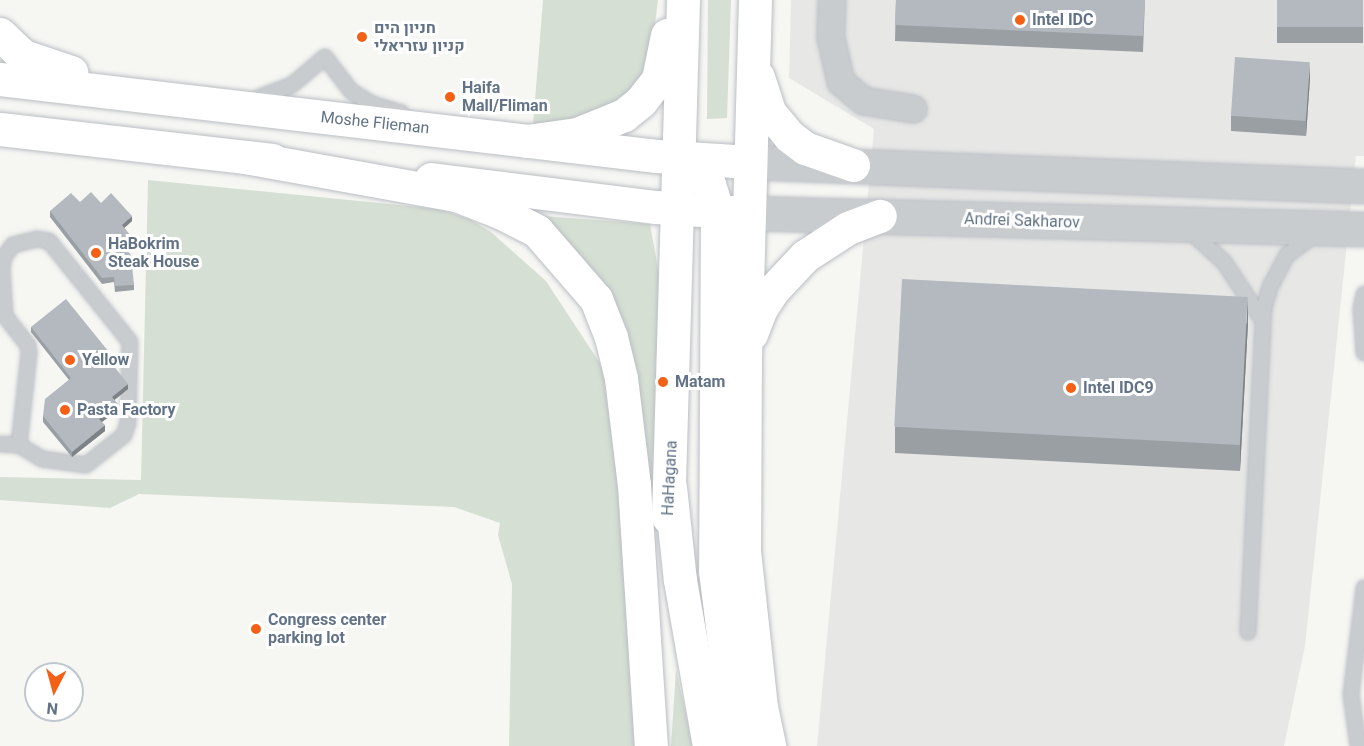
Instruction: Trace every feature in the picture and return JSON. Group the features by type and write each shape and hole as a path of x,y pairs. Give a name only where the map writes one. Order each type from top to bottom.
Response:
{"main road":[{"path":"527,141 606,125 641,101 664,65 671,0"},
{"name":"HaHagana","path":"652,746 670,487 680,209 683,0"},
{"path":"737,746 715,571 732,212 750,162 755,0"},
{"path":"0,34 34,62 153,97"},
{"path":"754,46 762,94 777,122 805,148 853,165"},
{"name":"Moshe Flieman","path":"0,79 527,141 681,158 750,162"},
{"path":"0,129 58,138 245,157 680,209"},
{"path":"0,156 19,147 58,138"},
{"path":"245,157 456,195 502,213 537,231 596,298 611,338 621,378 634,486 652,746"},
{"path":"681,158 709,184 732,212 745,359 744,551 760,696 770,746"},
{"name":"Andrei Sakharov","path":"680,209 732,212"},
{"path":"745,359 760,310 791,269 832,237 880,216"},
{"path":"670,487 680,580 709,746"}],"street":[{"path":"832,0 831,38 841,82 864,101 913,109"},
{"path":"750,162 1360,181"},
{"name":"Andrei Sakharov","path":"732,212 1183,226 1364,229"}],"lane":[{"path":"231,107 292,85 325,57 351,91 372,104 450,131"},
{"path":"1183,226 1224,262 1263,321"},
{"path":"1248,632 1263,321 1270,286 1287,255 1325,228"},
{"path":"0,444 19,445 42,459 86,465 124,435 128,423 130,342 49,242 37,239 13,245 4,257 2,268 5,316 28,345 29,353 19,445"},
{"path":"1364,294 1364,353"},
{"path":"1358,746 1351,694 1364,588"}],"shaded area":[{"path":"543,0 658,0 650,63 630,102 598,121 533,125"},
{"path":"708,0 731,0 727,118 707,119"},
{"path":"791,0 1364,0 1364,156 1356,156 1305,646 1284,746 817,746 874,129 789,78"},
{"path":"148,180 439,209 469,219 491,232 546,281 605,371 616,424 633,636 634,746 509,746 512,584 498,535 500,523 454,507 139,494 110,508 0,500 0,477 141,480"},
{"path":"543,216 650,224 660,280 655,513 648,558 615,310 585,260"},
{"path":"676,670 693,746 671,746"}],"building":[{"name":"Intel IDC","path":"896,0 1145,0 1143,36 895,25"},
{"path":"1277,0 1363,0 1363,27 1277,27"},
{"path":"1235,57 1310,62 1306,121 1231,116"},
{"path":"91,192 101,203 111,193 132,216 122,225 131,236 122,244 131,255 134,285 115,286 114,277 102,278 50,211 71,193 80,202"},
{"name":"Intel IDC9","path":"902,279 1248,297 1240,445 894,427"},
{"path":"66,299 113,357 109,360 128,384 112,397 118,404 99,419 105,425 72,452 43,416 45,399 71,378 31,327"}],"place":[{"name":"Intel IDC","path":"1020,20"},
{"name":"חניון הים קניון עזריאלי","path":"362,37"},
{"name":"Haifa Mall/Fliman","path":"450,97"},
{"name":"HaBokrim Steak House","path":"96,253"},
{"name":"Yellow","path":"70,360"},
{"name":"Matam","path":"663,382"},
{"name":"Intel IDC9","path":"1071,388"},
{"name":"Pasta Factory","path":"65,410"},
{"name":"Congress center parking lot","path":"256,629"}]}
